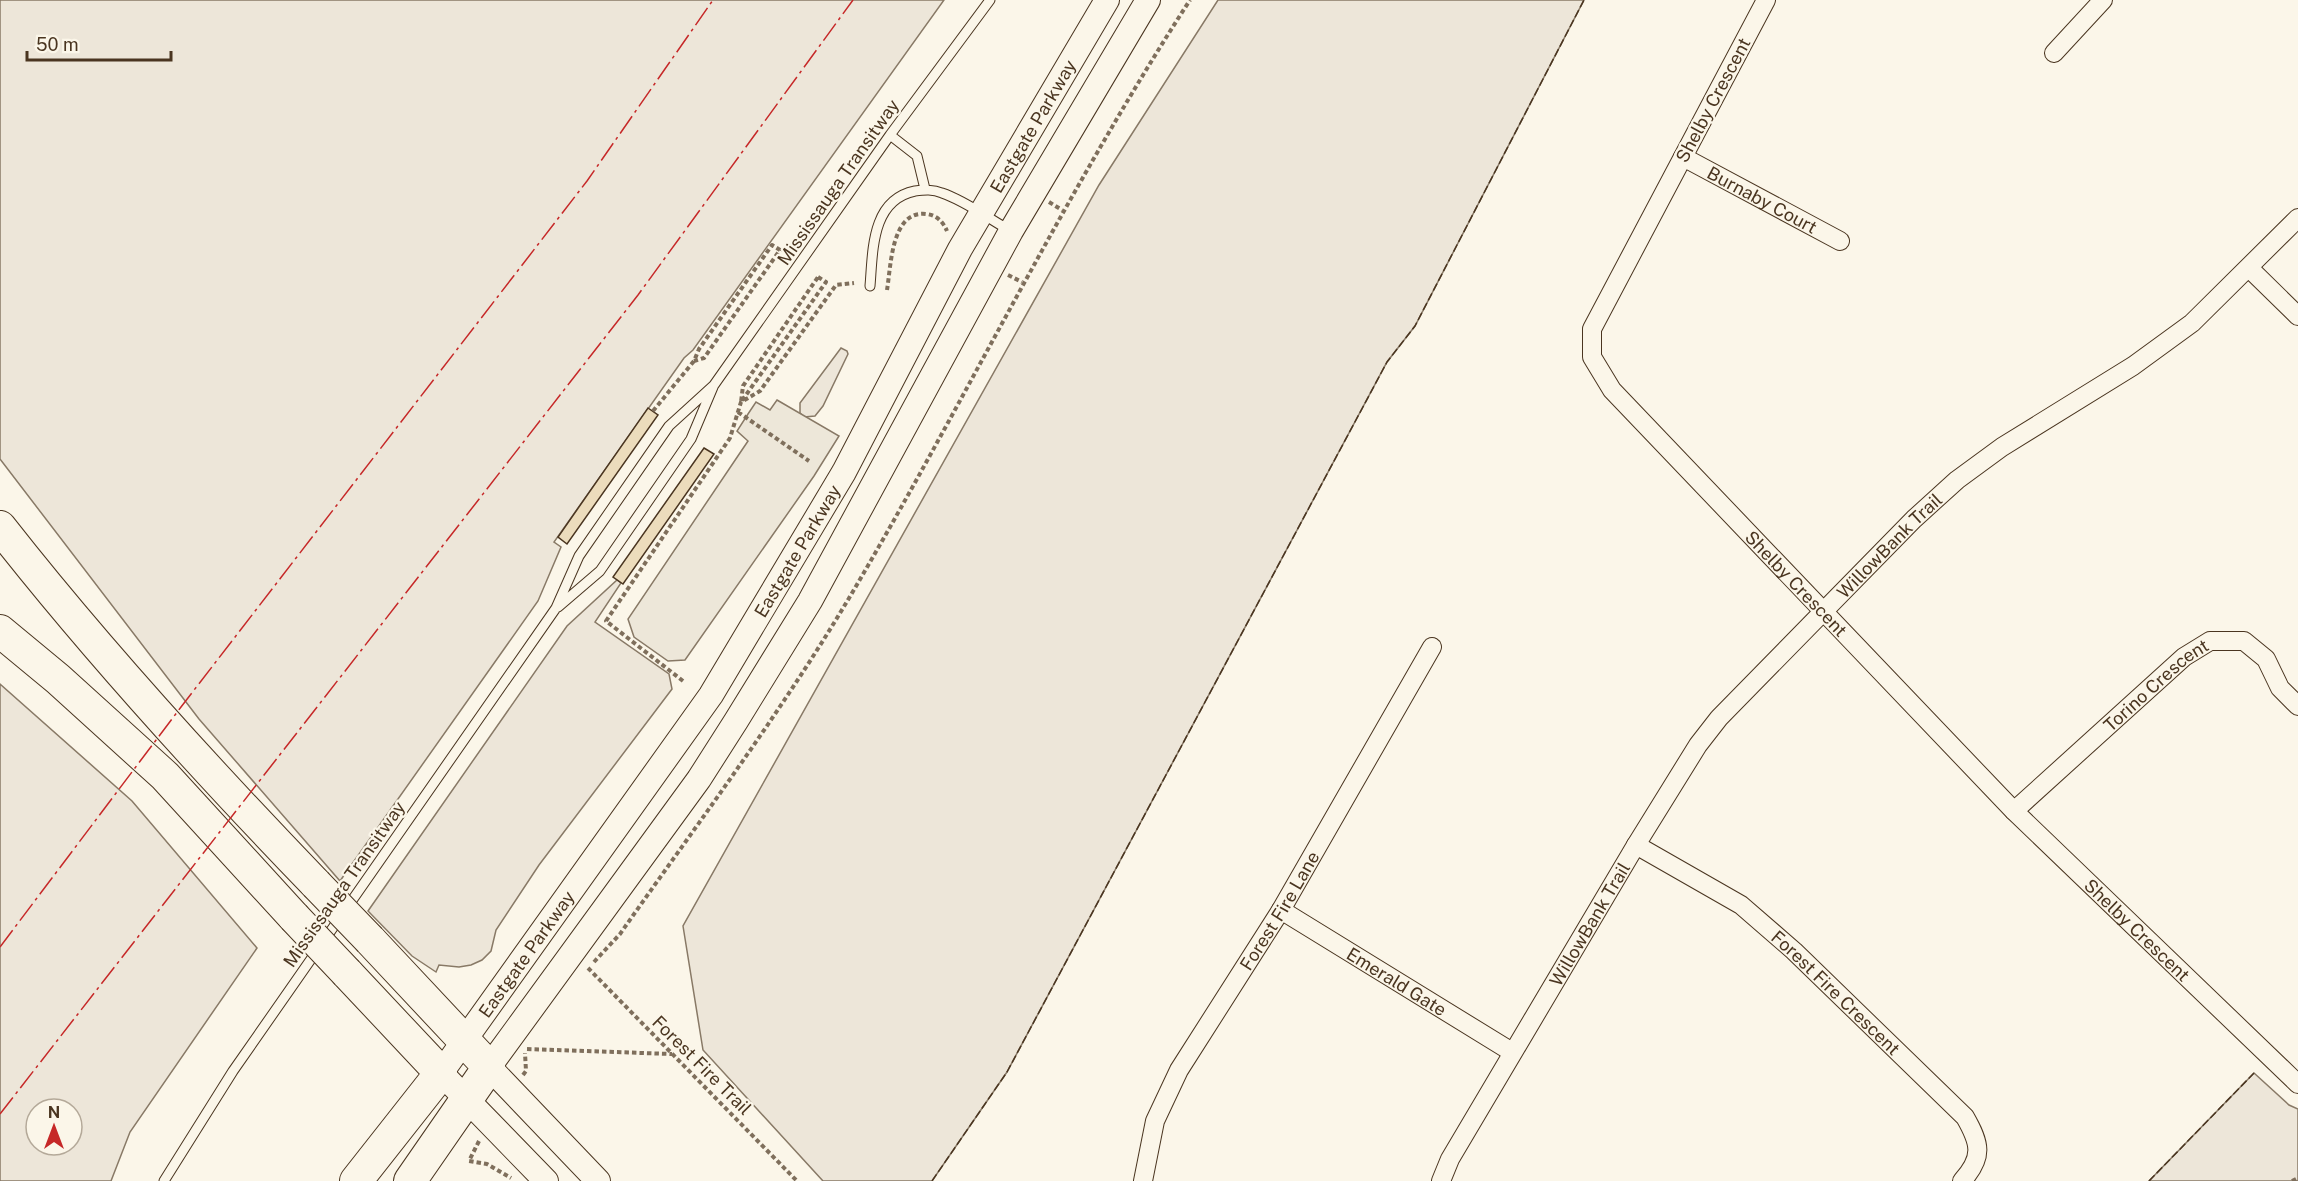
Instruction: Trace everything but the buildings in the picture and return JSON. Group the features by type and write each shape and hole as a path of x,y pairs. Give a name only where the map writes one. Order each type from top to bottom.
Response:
{"highway":[{"path":"0,527 58,601 240,805 489,1067 410,1181"},
{"path":"0,631 58,679 165,776 441,1073 356,1181"}],"main road":[{"name":"Eastgate Parkway","path":"441,1073 462,1040 711,695 844,472 980,214 1107,0"},
{"name":"Eastgate Parkway","path":"489,1067 699,779 736,721 810,601 1011,231 1148,0"},
{"path":"489,1067 598,1181"},
{"path":"441,1073 466,1102 546,1181"}],"street":[{"name":"Shelby Crescent","path":"1766,0 1592,329 1592,357 1612,390 2014,811 2298,1084"},
{"path":"2054,53 2103,0"},
{"name":"Burnaby Court","path":"1683,157 1840,241"},
{"name":"WillowBank Trail","path":"1512,1052 1636,845 1698,745 1719,718 1914,519 1957,480 2002,447 2133,366 2192,323 2298,218"},
{"path":"2249,268 2298,316"},
{"name":"Torino Crescent","path":"2014,811 2184,657 2210,641 2244,641 2266,659 2280,688 2298,706"},
{"name":"Forest Fire Lane","path":"1143,1181 1155,1121 1179,1070 1281,910 1432,647"},
{"name":"Forest Fire Crescent","path":"1636,845 1741,905 1794,951 1965,1118 1976,1136 1978,1155 1973,1170 1962,1181"},
{"name":"Emerald Gate","path":"1281,910 1512,1052"},
{"path":"1442,1181 1450,1159 1512,1052"}],"lane":[{"name":"Mississauga Transitway","path":"164,1181 233,1071 556,608 579,556 663,435 714,385 890,135 990,0"},
{"path":"890,135 917,156 925,189"},
{"path":"870,286 876,226 886,207 904,193 925,189 942,192 1011,231"},
{"name":"Mississauga Transitway","path":"556,608 600,571 691,439 714,385"}],"path":[{"path":"1046,201 1062,210"},
{"path":"887,290 897,234 902,222 912,215 924,213 936,216 948,233"},
{"path":"653,411 694,361 699,349 772,245 780,250 704,358 694,361"},
{"path":"1005,273 1022,282"},
{"path":"683,681 606,621 705,479 730,438 741,402 743,386 818,277 826,282 741,402"},
{"path":"741,402 760,391 836,285 854,283"},
{"path":"738,412 810,461"},
{"name":"Forest Fire Trail","path":"588,968 797,1181"},
{"path":"526,1049 672,1054"},
{"path":"468,1157 469,1161 477,1160 504,1172 515,1181"},
{"path":"2292,1181 2298,1178"}],"shaded area":[{"path":"0,0 944,0 693,350 684,358 554,542 561,547 538,601 340,881 199,719 0,459"},
{"path":"1218,0 1584,0 1415,326 1387,362 1007,1072 932,1181 823,1181 703,1050 683,926 1099,185"},
{"path":"841,348 848,354 823,406 815,416 804,417 800,413 800,403"},
{"path":"777,400 839,436 814,476 685,660 668,661 634,637 628,619 748,441 737,431 756,402 770,410"},
{"path":"617,580 621,583 595,622 669,674 672,689 539,865 496,930 491,951 482,960 471,965 459,967 439,965 436,972 412,956 368,911 567,626"},
{"path":"0,684 132,801 257,948 130,1132 111,1181 0,1181"},
{"path":"2254,1073 2289,1105 2298,1109 2298,1181 2149,1181"}],"fence":[{"path":"932,1181 1007,1072 1387,362 1415,326 1584,0"},
{"path":"2149,1181 2254,1073"}],"power":[{"path":"0,947 181,707 587,181 713,0"},
{"path":"0,1114 638,295 853,0"}]}
